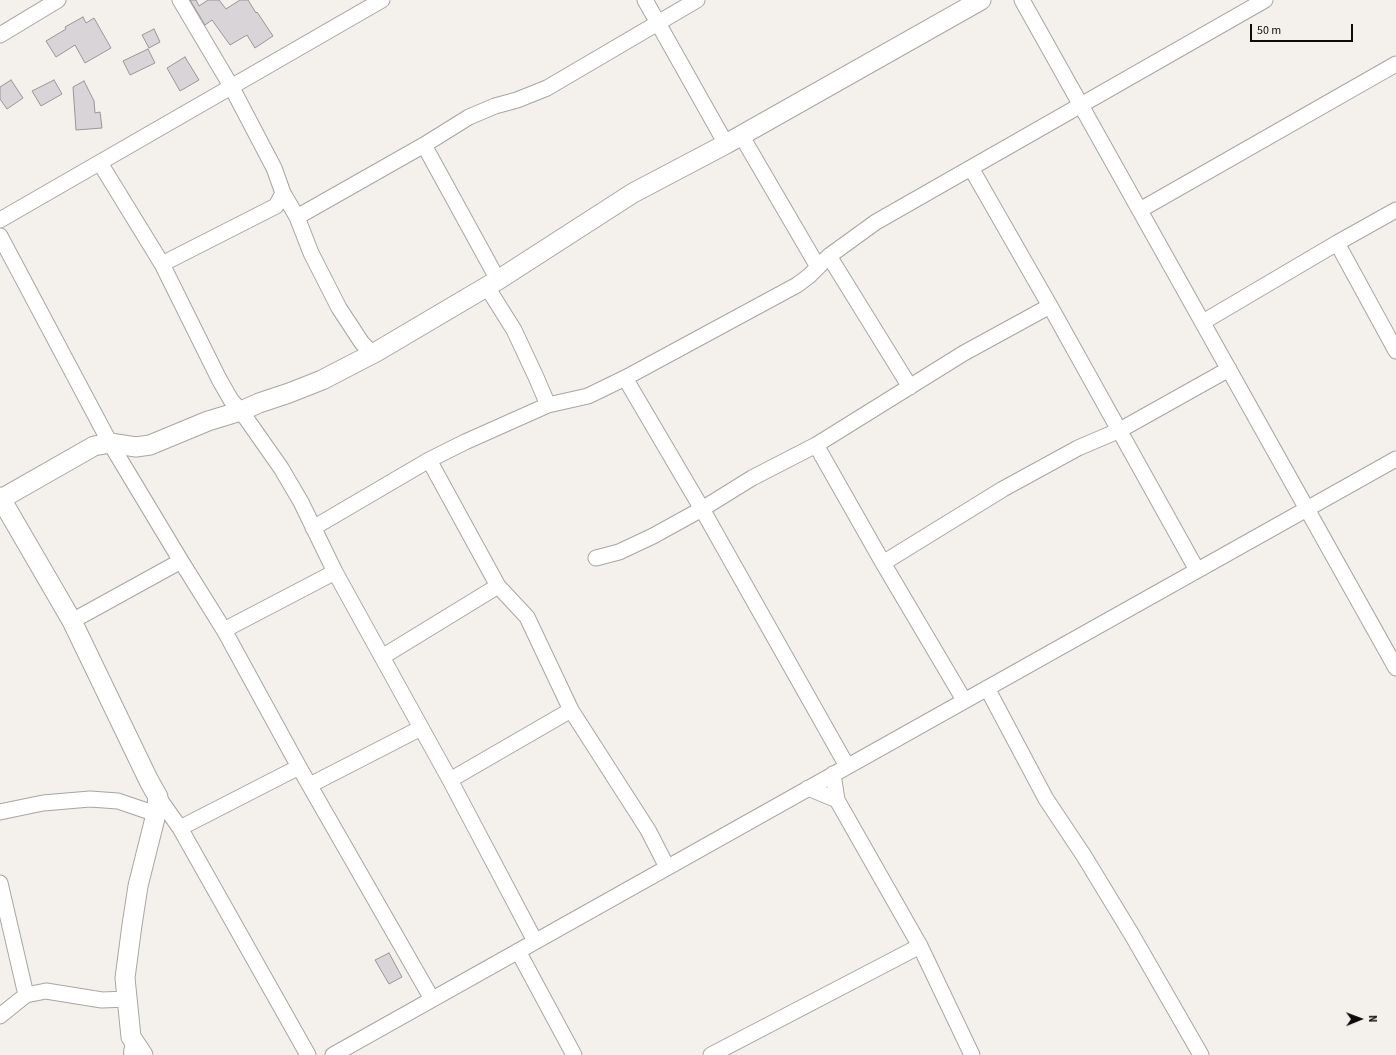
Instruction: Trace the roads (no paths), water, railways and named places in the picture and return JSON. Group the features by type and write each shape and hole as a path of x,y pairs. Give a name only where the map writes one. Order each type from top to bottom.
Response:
{"street":[{"path":"0,35 58,0"},
{"path":"180,0 231,86 274,168 279,199 294,213 311,253 339,308 362,343 369,350 376,352"},
{"path":"0,220 382,0"},
{"path":"645,0 658,24 818,267"},
{"path":"294,213 424,145 470,116 547,88 697,0"},
{"path":"143,1055 130,1046 128,999 125,978 138,886 156,805 149,781 72,621 0,498 94,446 110,443 136,447 150,445 208,421 241,411 322,380 376,352 492,284 633,194 981,0"},
{"path":"1022,0 1396,668"},
{"path":"313,528 429,460 465,442 548,405 588,396 626,378 797,285 829,256 876,222 1265,0"},
{"path":"1140,210 1396,64"},
{"path":"424,145 514,330 548,405"},
{"path":"100,163 162,264 231,400 241,411 281,468 301,502 335,572 450,780 535,941"},
{"path":"971,168 1120,430 1197,570"},
{"path":"162,264 279,199"},
{"path":"1203,322 1396,210"},
{"path":"0,236 110,443 224,630 299,767 432,999"},
{"path":"1337,243 1396,351"},
{"path":"829,256 910,387"},
{"path":"596,558 619,552 653,536 702,509 752,478 816,445 964,353 1050,306"},
{"path":"883,563 1003,489 1078,448 1120,430 1229,369"},
{"path":"626,378 702,509 847,766"},
{"path":"816,445 883,563 964,700"},
{"path":"333,1055 356,1049 432,999 1396,459"},
{"path":"429,460 498,586 528,617 572,710 648,830 667,867"},
{"path":"72,621 181,561"},
{"path":"224,630 335,572"},
{"path":"382,657 498,586"},
{"path":"987,688 1046,799 1084,856 1132,935 1201,1055"},
{"path":"450,780 572,710"},
{"path":"310,785 421,728"},
{"path":"180,828 299,767"},
{"path":"833,774 837,800 920,946 972,1055"},
{"path":"808,788 837,800"},
{"path":"0,812 43,803 90,799 156,805 180,828 308,1055"},
{"path":"0,883 26,995"},
{"path":"711,1055 920,946"},
{"path":"518,951 574,1055"},
{"path":"0,1016 26,995 46,990 102,1000 128,999"}]}
